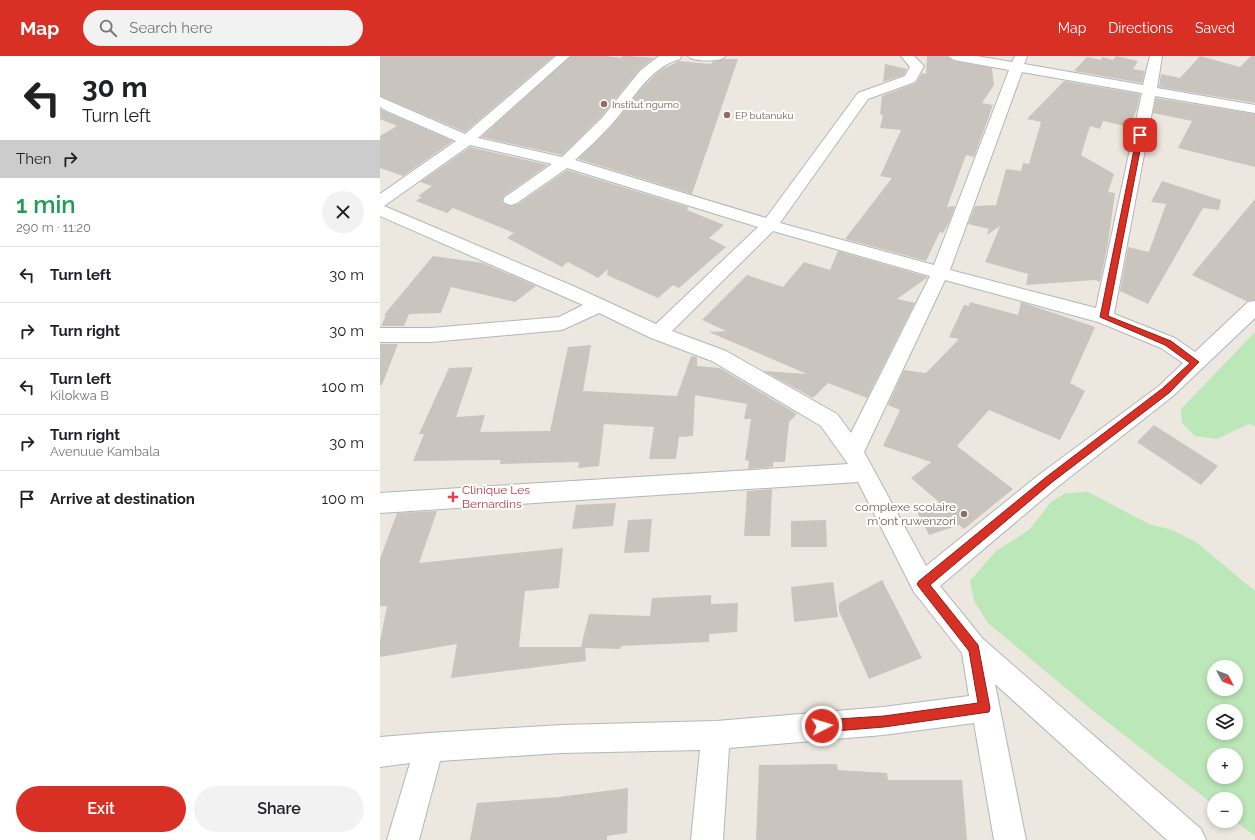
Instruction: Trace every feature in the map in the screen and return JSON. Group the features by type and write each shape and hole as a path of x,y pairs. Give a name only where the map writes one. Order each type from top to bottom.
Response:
{"street":[{"path":"380,202 467,140 564,56"},
{"path":"511,200 565,162 606,122 645,74 664,60 675,56"},
{"path":"694,56 720,56"},
{"path":"658,333 770,225 863,96 910,79 917,66 907,56"},
{"path":"954,56 1020,62 1149,90 1255,109"},
{"path":"1104,317 1156,56"},
{"path":"853,452 940,273 1020,62"},
{"path":"380,101 392,108 467,140 565,162 770,225 1104,317 1168,343 1195,362"},
{"path":"380,210 567,290 598,306 658,333 720,356 829,420 853,452 923,584 974,648 1190,840"},
{"path":"380,335 431,335 562,323 598,306"},
{"path":"923,584 1048,481 1166,391 1255,307"},
{"path":"380,503 827,474 863,473"},
{"path":"974,648 984,708 1010,840"},
{"path":"380,752 429,747 561,739 716,735 884,722 984,708"},
{"path":"707,840 716,735"},
{"path":"403,840 429,747"}],"green space":[{"path":"1255,332 1255,426 1249,424 1217,439 1195,436 1182,423 1181,409"},
{"path":"1088,492 1149,524 1172,530 1196,542 1255,591 1255,836 1243,827 1243,792 1207,792 1207,800 1092,710 988,623 974,601 970,581 996,551 1029,530 1051,502 1066,493"}],"building":[{"path":"380,56 554,56 465,132 380,96"},
{"path":"571,56 607,56 621,58 623,56 630,56 654,58 639,70 600,118 562,155 481,137"},
{"path":"927,56 947,56 954,61 992,68 994,85 982,103 993,105 974,157 966,155 947,207 955,206 950,220 943,233 940,232 926,261 845,239 892,178 880,176 901,130 880,128 883,115 880,114 882,96 916,83 922,73 926,74"},
{"path":"1116,56 1138,61 1133,69 1145,71 1142,83 1074,71 1087,57 1101,60 1102,57 1113,60"},
{"path":"1200,56 1240,67 1251,56 1255,56 1255,103 1159,87 1161,74 1180,78"},
{"path":"725,59 738,59 692,194 578,159 611,127 642,88 659,71 679,61 711,64 712,62"},
{"path":"885,64 907,69 904,75 883,82"},
{"path":"1064,81 1140,94 1137,109 1129,127 1103,121 1100,129 1090,126 1081,155 1114,174 1108,192 1115,193 1108,243 1100,282 1095,280 1026,285 1028,274 985,262 1000,226 987,235 989,229 968,224 975,206 996,205 1006,169 1021,171 1023,163 1029,164 1041,122 1027,119"},
{"path":"1156,98 1255,114 1255,167 1178,148 1192,121 1153,113"},
{"path":"380,109 453,141 403,176 380,168 380,136 397,126 380,119"},
{"path":"470,147 548,165 504,196 502,201 505,204 511,206 518,204 567,170 688,207 687,210 724,225 709,238 726,247 679,288 673,285 658,298 607,275 608,269 598,278 568,262 562,267 507,238 514,233 453,208 447,213 416,201 422,197 418,196 432,186 420,182"},
{"path":"1162,181 1221,200 1219,210 1203,208 1148,304 1120,291 1128,247 1149,252 1166,204 1151,202"},
{"path":"1255,199 1255,300 1246,301 1192,275"},
{"path":"838,251 928,277 897,299 915,303 867,398 828,383 813,398 764,371 807,374 709,332 726,331 702,320 747,275 783,287 804,262 830,270"},
{"path":"433,256 483,263 536,286 515,302 451,287 441,313 409,314 404,326 381,326 386,315 384,315"},
{"path":"970,302 1018,315 1021,302 1095,327 1070,383 1085,391 1060,440 989,410 957,446 1013,489 964,529 959,525 929,535 916,510 939,502 911,478 931,462 883,446 900,410 888,405 904,370 926,373 959,339 949,337 964,305 969,306"},
{"path":"380,344 398,344 382,385 380,385"},
{"path":"591,345 583,391 677,396 691,356 697,357 697,366 720,368 797,414 789,422 785,462 773,462 773,467 748,469 749,461 745,460 751,419 744,419 747,404 695,395 693,436 679,437 676,459 649,459 654,427 604,424 599,466 578,468 579,462 500,464 501,460 413,461 424,434 419,434 449,368 473,367 456,417 485,415 480,432 550,431 568,347"},
{"path":"1154,425 1218,466 1201,485 1137,442"},
{"path":"772,489 770,536 744,536 747,491"},
{"path":"616,503 613,526 572,529 576,505"},
{"path":"437,511 419,563 563,548 559,588 525,591 519,647 581,647 589,614 650,616 652,598 711,595 711,604 738,603 737,632 709,634 709,642 621,646 620,649 585,648 586,661 451,678 457,644 380,657 380,641 387,606 380,606 380,559 397,513"},
{"path":"652,519 649,552 624,553 628,520"},
{"path":"826,520 827,547 791,547 791,521"},
{"path":"882,580 922,658 869,679 839,611 839,603"},
{"path":"833,582 838,617 794,622 791,587"},
{"path":"837,764 838,770 887,773 888,780 962,780 967,840 756,840 759,765"},
{"path":"628,788 627,833 607,836 607,840 470,840 477,803 559,797"}],"place":[{"name":"Institut ngumo","path":"604,104"},
{"name":"EP butanuku","path":"727,115"},
{"name":"Clinique Les Bernardins","path":"453,497"},
{"name":"complexe scolaire m'ont ruwenzori","path":"964,514"}],"route":[{"path":"822,726 884,722 984,708 974,648 923,584 1048,481 1166,391 1195,362 1168,343 1104,317 1140,135"}]}
